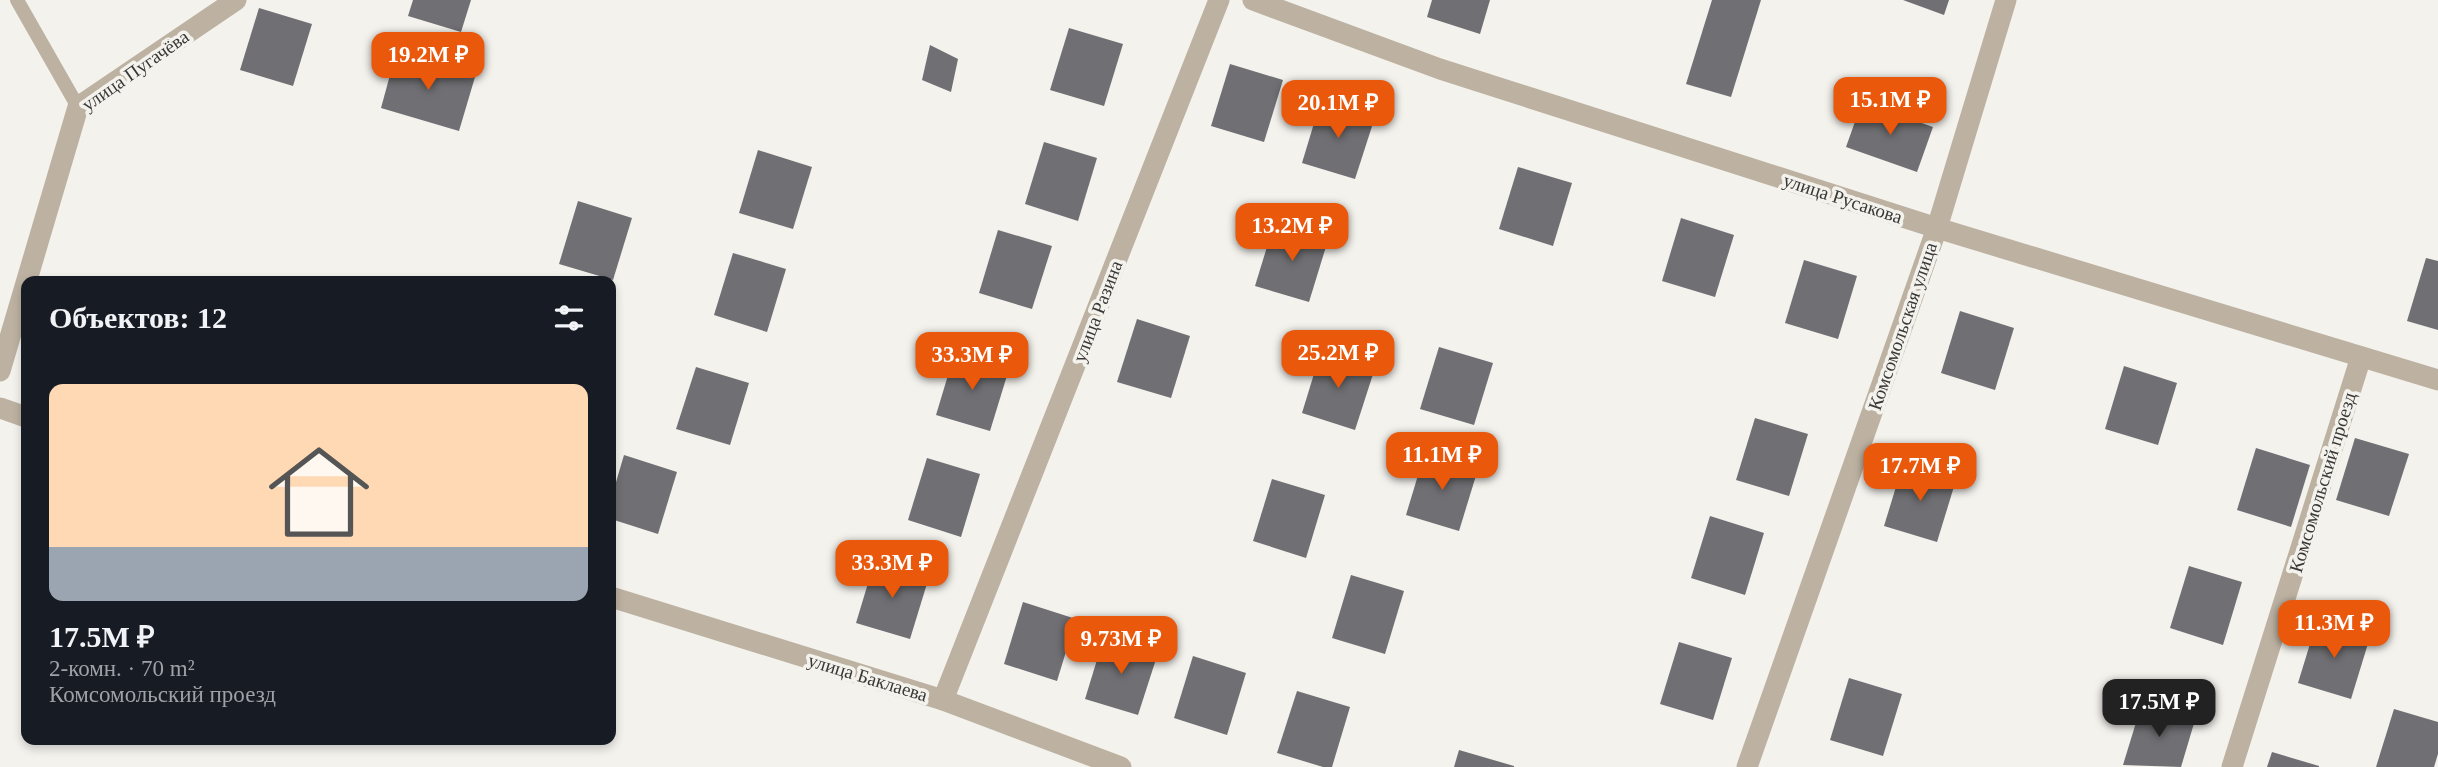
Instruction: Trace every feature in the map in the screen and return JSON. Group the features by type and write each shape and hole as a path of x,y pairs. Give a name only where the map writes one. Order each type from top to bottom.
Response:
{"street":[{"name":"улица Пугачёва","path":"28,276 78,107 236,0"},
{"name":"улица Разина","path":"943,700 1219,0"},
{"name":"улица Русакова","path":"1253,0 1440,69 1937,228 2438,380"},
{"name":"Комсомольская улица","path":"1747,767 1937,228 2006,0"},
{"name":"улица Пугачёва","path":"0,371 21,300"},
{"name":"Комсомольский проезд","path":"2232,767 2361,356"},
{"path":"0,408 21,415"},
{"name":"улица Баклаева","path":"616,599 943,700 1121,767"}],"lane":[{"path":"17,0 78,107"}],"building":[{"path":"413,0 471,0 461,32 408,16"},
{"path":"1432,0 1490,0 1480,34 1427,17"},
{"path":"1712,0 1761,0 1731,97 1686,84"},
{"path":"1903,0 1949,0 1944,15"},
{"path":"259,8 312,24 293,86 240,70"},
{"path":"1069,28 1123,44 1104,106 1050,90"},
{"path":"930,45 958,59 951,92 922,80"},
{"path":"396,53 475,77 459,131 381,108"},
{"path":"1230,64 1283,80 1264,142 1211,126"},
{"path":"1321,100 1375,117 1355,179 1302,163"},
{"path":"1862,102 1933,127 1917,172 1846,147"},
{"path":"1044,142 1097,158 1078,221 1025,204"},
{"path":"758,150 812,167 793,229 739,213"},
{"path":"1518,167 1572,183 1553,246 1499,229"},
{"path":"578,201 632,218 614,276 600,276 559,264"},
{"path":"1681,218 1734,235 1715,297 1662,281"},
{"path":"1274,224 1328,240 1309,302 1255,286"},
{"path":"998,230 1052,246 1032,309 979,293"},
{"path":"733,253 786,269 767,332 714,315"},
{"path":"2426,258 2438,261 2438,330 2407,321"},
{"path":"1804,260 1857,276 1838,339 1785,323"},
{"path":"1960,311 2014,328 1995,390 1941,373"},
{"path":"1137,319 1190,336 1171,398 1117,382"},
{"path":"1439,347 1493,363 1474,425 1420,409"},
{"path":"1321,351 1375,368 1355,430 1302,413"},
{"path":"955,352 1009,369 990,431 936,415"},
{"path":"2124,366 2177,383 2158,445 2105,429"},
{"path":"696,367 749,383 730,445 676,429"},
{"path":"1755,418 1808,434 1789,496 1736,480"},
{"path":"2355,438 2409,454 2389,516 2336,500"},
{"path":"2256,448 2310,465 2291,527 2237,510"},
{"path":"1425,452 1478,469 1459,531 1406,515"},
{"path":"624,455 677,472 658,534 616,521 616,482"},
{"path":"927,458 980,474 961,537 908,520"},
{"path":"1903,464 1956,480 1937,542 1884,526"},
{"path":"1272,479 1325,495 1306,558 1253,541"},
{"path":"1710,516 1764,533 1745,595 1691,578"},
{"path":"875,560 929,577 910,639 856,623"},
{"path":"2189,566 2242,582 2223,645 2170,628"},
{"path":"1351,575 1404,591 1385,654 1332,638"},
{"path":"1023,602 1076,619 1057,681 1004,664"},
{"path":"2317,621 2370,637 2351,699 2298,683"},
{"path":"1104,637 1158,653 1138,715 1085,699"},
{"path":"1679,642 1732,658 1713,720 1660,704"},
{"path":"1193,656 1246,673 1227,735 1174,718"},
{"path":"1849,678 1902,694 1883,756 1830,740"},
{"path":"1297,691 1350,707 1332,767 1323,767 1277,753"},
{"path":"2142,703 2195,720 2181,767 2123,765"},
{"path":"2394,709 2438,722 2438,754 2434,767 2376,767"},
{"path":"1459,750 1514,766 1514,767 1454,767"},
{"path":"2272,752 2319,766 2319,767 2267,767"}]}
